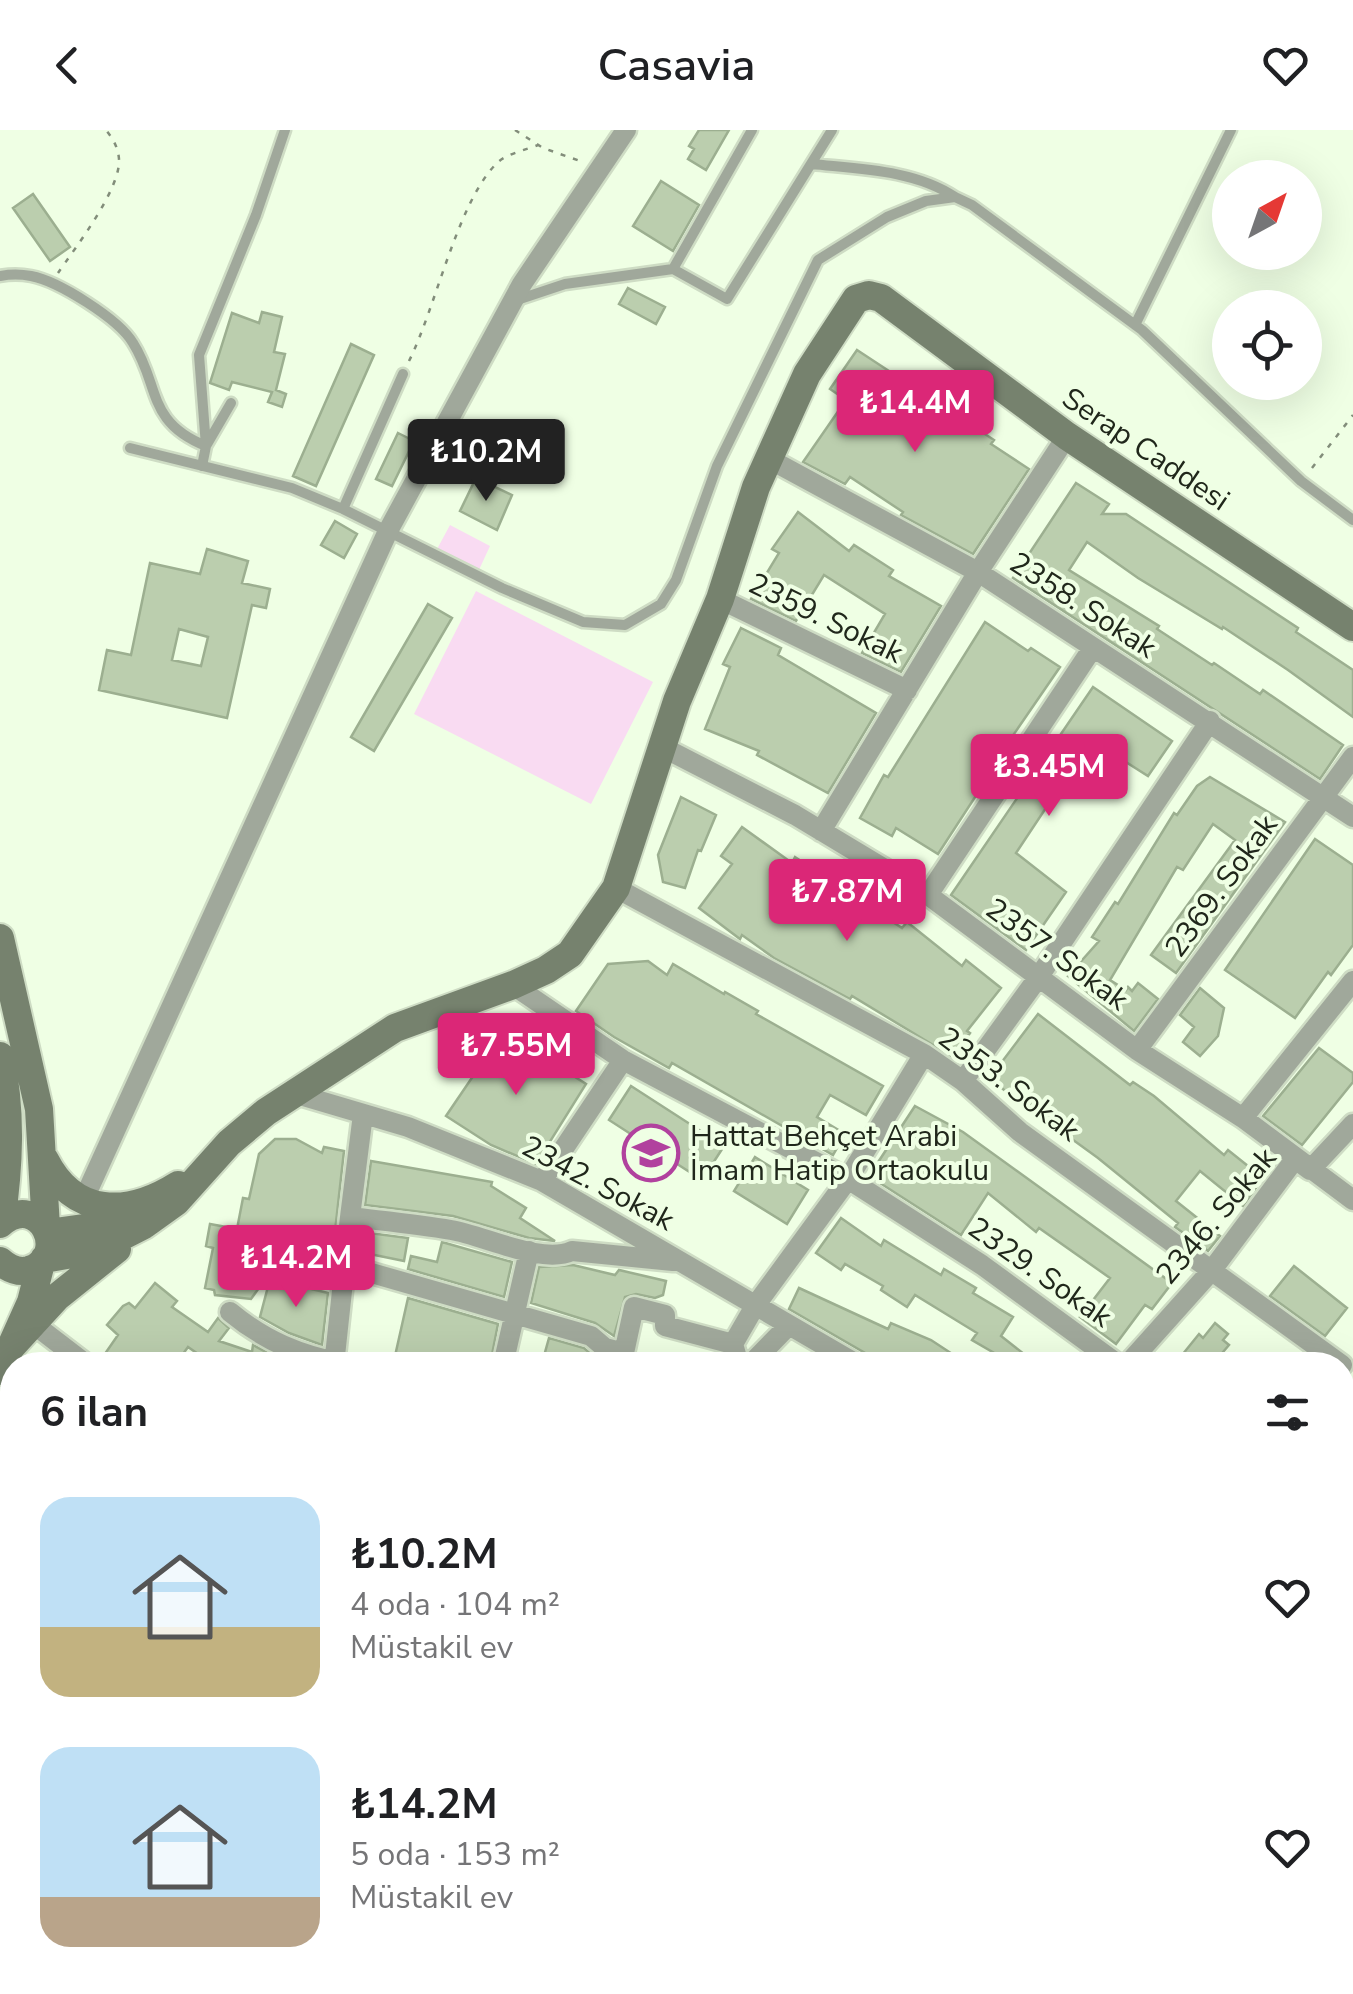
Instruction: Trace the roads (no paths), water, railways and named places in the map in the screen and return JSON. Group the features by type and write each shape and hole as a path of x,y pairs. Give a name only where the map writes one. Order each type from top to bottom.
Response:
{"street":[{"path":"84,1202 388,531 513,301 619,134"},
{"name":"Serap Caddesi","path":"771,460 807,374 856,299 869,295 882,298 1067,436 1353,627"},
{"path":"821,830 978,572 1067,436"},
{"path":"43,1156 67,1193 84,1202 113,1206 150,1199 181,1183 293,1094 395,1028 514,986 570,954 616,888 677,701 720,600 756,487 771,460"},
{"name":"2358. Sokak","path":"771,460 978,572 1353,817"},
{"name":"2359. Sokak","path":"720,600 906,690"},
{"path":"928,895 1092,648"},
{"path":"964,1080 1040,975 1210,722"},
{"name":"2357. Sokak","path":"662,746 821,830 928,895 1137,1050 1243,1118 1353,1200"},
{"name":"2369. Sokak","path":"1137,1050 1353,757"},
{"name":"2353. Sokak","path":"616,888 924,1054 964,1080 1020,1132 1324,1352"},
{"path":"0,938 39,1109 45,1246 30,1302 9,1352"},
{"path":"1243,1118 1353,980"},
{"name":"2329. Sokak","path":"514,986 624,1060 848,1179 982,1265 1101,1352"},
{"path":"735,1352 733,1344 755,1306 848,1179 924,1054"},
{"path":"0,1056 8,1114 0,1224 21,1214 39,1220 45,1246"},
{"path":"542,1181 624,1060"},
{"name":"2342. Sokak","path":"293,1094 408,1127 542,1181 835,1352"},
{"path":"340,1352 350,1217 364,1114"},
{"name":"2346. Sokak","path":"1139,1352 1212,1270 1296,1159 1310,1170 1353,1124"},
{"path":"10,1352 31,1322 176,1202 229,1143"},
{"path":"0,1261 24,1271 45,1246 144,1218 176,1202"},
{"path":"350,1217 455,1230 529,1252 566,1254 572,1250 682,1262"},
{"path":"45,1246 95,1250 144,1225"},
{"path":"506,1352 529,1252"},
{"path":"346,1266 517,1312 591,1336 605,1348 620,1352"},
{"path":"624,1352 634,1308 665,1315 665,1326 733,1344"},
{"path":"230,1312 256,1334 292,1352"},
{"path":"31,1322 70,1352"},
{"path":"762,1352 788,1325"}],"lane":[{"path":"202,466 206,446 200,355 285,130"},
{"path":"673,269 752,130"},
{"path":"513,301 565,284 673,269 727,299 832,130"},
{"path":"1134,325 1231,130"},
{"path":"812,164 904,176 940,187 972,205 1134,325 1192,375 1301,481 1353,520"},
{"path":"130,448 292,488 583,622 626,625 661,604 676,580 717,466 818,260 887,217 926,201 955,198"},
{"path":"0,276 30,276 51,283 117,323 134,343 153,396 170,424 206,446"},
{"path":"343,509 403,374"},
{"path":"206,446 231,403"}],"place":[{"name":"Hattat Behçet Arabi İmam Hatip Ortaokulu","path":"651,1153"}]}
